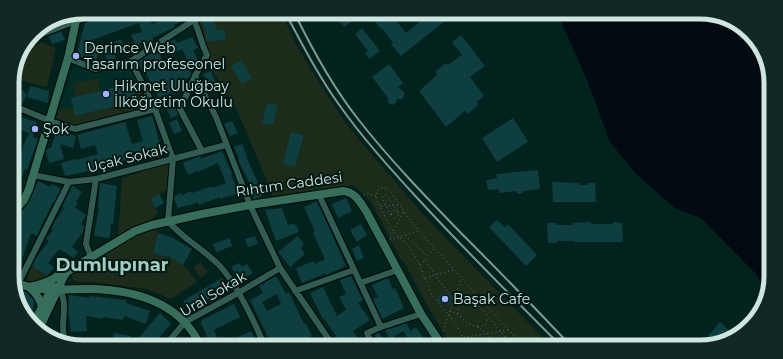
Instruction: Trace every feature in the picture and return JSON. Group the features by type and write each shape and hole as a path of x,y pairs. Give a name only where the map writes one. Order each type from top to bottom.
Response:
{"main road":[{"path":"19,205 27,195 50,121 68,58 74,20"},
{"name":"Rıhtım Caddesi","path":"29,288 64,274 90,255 143,227 168,219 349,188 362,196 426,312 447,340"},
{"name":"Rıhtım Caddesi","path":"249,204 343,191 352,193 366,211 421,314 438,340"},
{"path":"64,274 66,284 72,290"},
{"path":"41,324 58,291 64,274"},
{"path":"20,284 29,288 58,291 95,289 144,297 172,310 185,322 197,340"},
{"path":"29,288 38,297 42,308"},
{"path":"36,319 42,308 58,291"}],"street":[{"path":"68,58 95,69 131,61 194,20 207,55 195,76 180,109 202,151"},
{"path":"46,32 67,21"},
{"path":"131,61 155,109 173,159 168,219 180,233 202,250 226,273 253,320 262,340"},
{"path":"195,76 216,117 249,204 280,268 330,340"},
{"path":"19,108 50,121 75,129 155,109"},
{"name":"Uçak Sokak","path":"33,175 69,182 96,179 226,145"},
{"path":"90,255 86,244 96,179"},
{"path":"19,276 69,182"},
{"path":"320,195 381,327"},
{"name":"Ural Sokak","path":"170,340 185,322 280,268"},
{"path":"296,291 354,270"},
{"path":"360,284 398,270"},
{"path":"58,291 64,301 64,337"},
{"path":"52,304 55,302 59,304 63,312"},
{"path":"370,340 367,333 421,314"}],"path":[{"path":"462,338 459,329 433,296 413,252 394,231 377,201 376,193 378,190 388,188 419,231 518,340"},
{"path":"385,194 387,196 394,206 398,212 398,216 396,218 391,215 382,198 383,195 385,194"},
{"path":"380,206 400,205"},
{"path":"391,215 393,211 398,212"},
{"path":"404,211 390,239 419,231"},
{"path":"406,235 428,257"},
{"path":"420,265 434,248"},
{"path":"425,260 447,291 455,297 479,307 485,312 507,340"},
{"path":"424,278 453,269"},
{"path":"443,331 461,278"},
{"path":"458,315 459,306 466,301"},
{"path":"450,310 473,326 478,327 492,340"},
{"path":"478,327 485,325 488,317"},
{"path":"457,340 509,330"}],"shaded area":[{"path":"198,19 284,19 296,44 312,71 345,122 362,143 424,215 545,340 449,340 427,305 404,262 400,258 372,204 364,194 352,185 273,196 237,110 208,64 208,53"},
{"path":"560,19 712,20 724,24 739,32 751,44 762,67 764,83 763,287 756,274 701,218 675,208 636,174 610,142 587,80"},
{"path":"41,42 56,48 47,87 19,80 21,67 30,48"},
{"name":"Hikmet Uluğbay İlköğretim Okulu","path":"75,61 95,69 131,61 155,109 55,122"},
{"path":"98,78 101,91 75,97 73,84"},
{"path":"143,84 155,109 75,129 55,122 59,110 73,108 75,116 136,101 134,89"},
{"path":"171,162 168,189 150,199 159,213 149,221 118,237 122,178"},
{"path":"155,224 158,233 153,253 179,262 197,282 171,299 147,289 93,282 78,282 72,279 72,274 91,257"},
{"path":"200,262 208,272 201,278 193,267"},
{"path":"31,265 47,277 47,280 34,282 27,280"},
{"path":"21,290 25,291 22,295"},
{"path":"27,306 33,311 33,316"}],"building":[{"path":"98,19 150,19 152,24 164,19 186,19 174,25 175,27 152,38 154,41 145,46 143,42 136,45 131,35 142,32 139,23 89,41 100,46 96,62 76,56 85,23"},
{"path":"201,19 213,19 217,30 225,30 225,40 206,41 206,32"},
{"path":"337,19 353,19 354,20 344,27"},
{"path":"375,19 395,19 406,33 423,19 446,20 401,56 391,44 393,43 382,28 381,29 374,21"},
{"path":"362,28 380,51 369,59 365,53 368,51 355,34"},
{"path":"61,31 65,40 52,44 49,36"},
{"path":"461,35 485,66 470,77 484,96 476,102 479,104 468,114 465,111 446,127 419,91 437,75 435,72 446,63 448,65 462,55 452,42"},
{"path":"192,37 198,48 193,50 198,61 190,65 182,49 172,54 167,43 175,39 177,43"},
{"path":"121,39 126,50 115,55 116,58 108,61 102,50 114,46 112,43"},
{"path":"157,49 165,65 168,64 171,71 187,65 191,74 190,77 179,82 183,90 174,94 173,92 159,98 138,62"},
{"path":"241,60 252,78 242,84 231,66"},
{"path":"389,64 403,83 398,87 405,94 403,98 397,99 396,103 393,105 388,103 388,98 372,77"},
{"path":"211,71 216,83 208,86 203,74"},
{"path":"128,84 130,90 134,89 136,101 75,116 71,98"},
{"path":"30,86 49,91 48,103 27,97"},
{"path":"19,88 27,94 22,104 19,103"},
{"path":"174,103 178,115 171,118 165,106"},
{"path":"267,103 278,105 273,125 262,123"},
{"path":"19,116 37,122 33,137 38,139 27,170 25,169 19,185 19,158 29,133 19,130"},
{"path":"152,116 162,152 117,162 117,164 99,169 65,176 61,163 98,154 95,145 81,149 77,135 125,122 132,144 143,141 137,120"},
{"path":"513,118 528,142 497,162 482,138"},
{"path":"177,119 182,131 174,134 169,123"},
{"path":"232,121 238,133 230,136 224,124"},
{"path":"57,130 76,136 73,148 60,144 64,159 49,163 46,152 47,149 51,148"},
{"path":"291,132 304,135 295,167 283,164"},
{"path":"242,144 262,196 255,199 234,147"},
{"path":"222,151 239,193 220,199 220,197 199,205 198,202 178,208 174,199 175,196 191,191 192,193 212,186 213,188 226,183 218,163 188,175 183,163 200,156 201,159"},
{"path":"538,170 540,189 524,191 518,194 516,191 499,193 499,189 488,190 486,180 497,178 496,174"},
{"path":"38,181 50,187 52,184 61,189 44,219 37,236 31,233 19,268 19,214 29,202"},
{"path":"552,182 579,183 579,185 595,183 596,202 553,202"},
{"path":"100,183 117,186 110,238 94,236 99,207 98,208"},
{"path":"72,186 82,192 76,202 78,203 75,207 86,215 81,224 84,226 82,234 72,247 78,252 74,258 59,249 48,263 54,267 47,276 32,266 49,241 46,239 53,230 51,229 53,224 64,208 62,207"},
{"path":"159,194 164,203 155,208 150,199"},
{"path":"346,198 352,211 338,218 332,204"},
{"path":"317,201 346,266 302,283 296,268 314,261 315,264 325,259 313,233 315,232 304,207"},
{"path":"282,208 288,225 293,223 294,225 296,224 299,232 276,241 265,210"},
{"path":"497,220 505,227 508,224 537,255 526,266 489,227"},
{"path":"591,222 591,224 613,224 613,222 622,223 623,242 557,241 557,243 548,243 547,223 556,223 557,225 573,225 573,223"},
{"path":"361,224 367,235 357,242 350,230"},
{"path":"158,233 173,238 192,249 183,265 168,256 153,253"},
{"path":"255,236 258,244 248,247 245,239"},
{"path":"298,236 304,244 301,249 305,254 290,267 278,252"},
{"path":"230,238 232,246 216,252 213,244"},
{"path":"359,245 364,258 357,261 352,249"},
{"path":"239,263 242,267 247,264 253,273 240,281 231,267"},
{"path":"276,276 286,294 289,292 304,324 306,323 312,336 304,340 270,340 250,300 263,293 259,286","holes":["277,294 281,304 267,311 262,302"]},
{"path":"351,276 363,300 358,303 370,320 353,331 359,340 339,340 323,319 310,293 323,287 337,316 346,310 339,297 346,294 340,280"},
{"path":"222,278 228,288 190,310 188,307 186,308 183,301"},
{"path":"388,278 393,289 395,288 404,308 382,319 373,299 378,297 372,285"},
{"path":"25,291 34,300 33,311 27,306 22,294"},
{"name":"Başak Cafe","path":"444,292 453,296 449,305 446,303 445,305 437,301 440,295 443,295"},
{"path":"69,295 89,298 89,296 126,300 126,303 150,311 146,324 124,316 123,320 86,316 87,331 71,332 68,316"},
{"path":"234,304 240,317 214,330 217,337 211,340 209,340 201,323 202,320"},
{"path":"160,313 171,324 156,340 137,340"},
{"path":"720,322 730,332 720,337 708,340 706,338"},
{"path":"407,323 410,331 416,327 425,340 409,340 403,331 390,339 385,330"},
{"path":"251,331 256,340 240,340 238,337"},
{"path":"114,333 131,336 130,340 113,340"},
{"path":"379,333 384,340 377,340 375,334"}],"railway":[{"path":"289,19 332,95 368,143 455,238 555,340"},
{"path":"298,19 331,80 370,134 395,164 565,340"}],"place":[{"name":"Derince Web Tasarım profeseonel","path":"76,56"},
{"name":"Hikmet Uluğbay İlköğretim Okulu","path":"106,94"},
{"name":"Şok","path":"35,129"},
{"name":"Başak Cafe","path":"445,299"}],"district":[{"name":"Dumlupınar","path":"112,265"}]}
